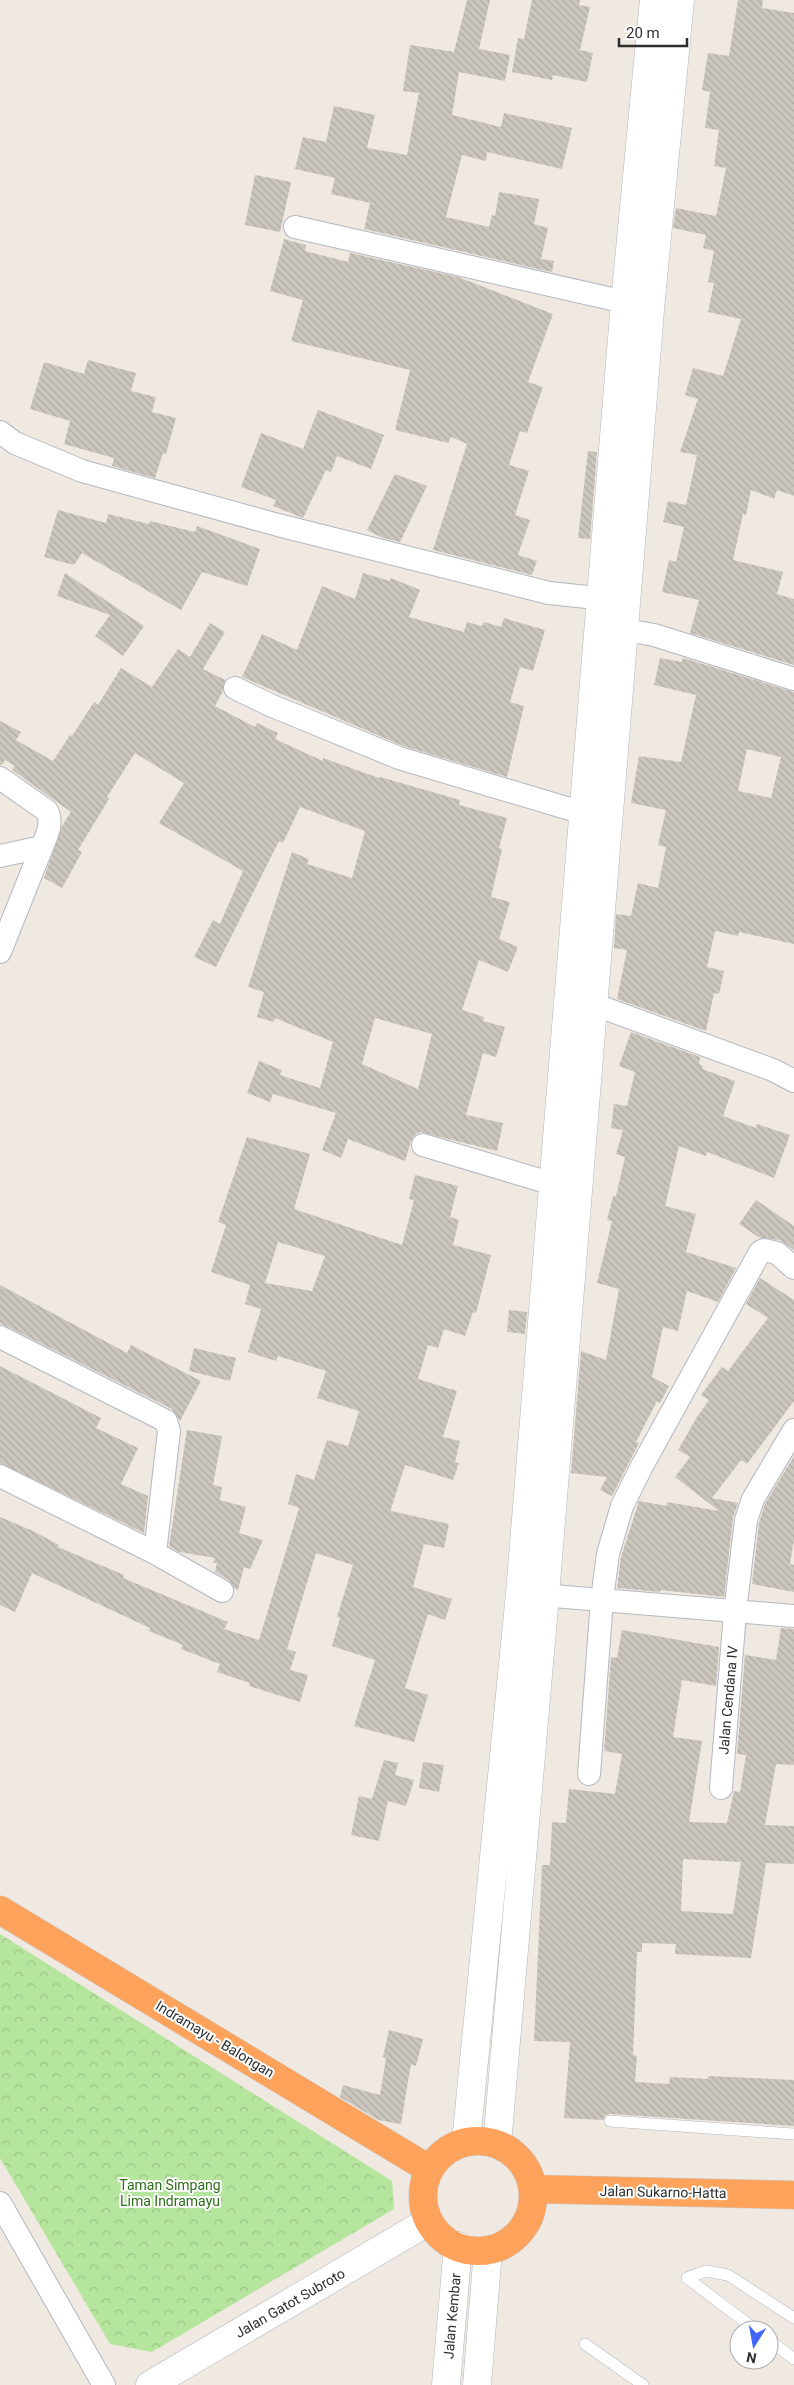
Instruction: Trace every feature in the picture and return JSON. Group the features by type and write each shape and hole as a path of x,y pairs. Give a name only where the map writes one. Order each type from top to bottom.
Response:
{"highway":[{"name":"Indramayu - Balongan","path":"0,1910 429,2169"},
{"path":"466,2142 497,2144 510,2151 521,2161 529,2174 533,2189 531,2213 518,2234 504,2244 488,2250 472,2250 458,2246 440,2236 429,2222 423,2204 423,2186 429,2169 444,2152 466,2142"},
{"name":"Jalan Sukarno-Hatta","path":"533,2189 794,2194"}],"main road":[{"path":"497,2144 543,1595 580,1002 583,813 603,599 625,302 654,0"},
{"path":"466,2142 543,1595 553,1184 580,1002 625,630 603,599 650,308 680,0"},
{"name":"Jalan Gatot Subroto","path":"150,2385 429,2222"},
{"name":"Jalan Kembar","path":"446,2385 458,2246"},
{"path":"477,2385 488,2250"}],"street":[{"path":"295,227 625,302"},
{"path":"0,432 16,443 56,461 108,479 288,528 549,592 603,599"},
{"path":"625,630 654,635 794,679"},
{"path":"235,688 270,705 399,758 583,813"},
{"path":"0,778 47,810 50,817 48,833 0,952"},
{"path":"0,856 42,847"},
{"path":"580,1002 773,1070 794,1081"},
{"path":"423,1145 553,1184"},
{"path":"589,1774 595,1598 622,1506 757,1257 764,1250 771,1250 794,1268"},
{"path":"0,1337 166,1421 169,1431 155,1553"},
{"name":"Jalan Cendana IV","path":"721,1788 735,1612 746,1520 753,1499 794,1430"},
{"path":"0,1476 155,1553 222,1591"},
{"path":"543,1595 794,1616"},
{"path":"0,2203 104,2385"}],"lane":[{"path":"610,2121 794,2134"},
{"path":"743,2320 687,2278 706,2271 728,2275 794,2318"},
{"path":"585,2344 643,2385"},
{"path":"779,2348 794,2359"}],"green space":[{"name":"Taman Simpang Lima Indramayu","path":"0,1934 392,2181 394,2209 152,2352 110,2344 0,2158"}],"building":[{"path":"467,0 490,0 479,49 510,55 505,81 459,72 452,115 501,127 504,113 572,128 562,169 487,152 486,161 462,155 446,217 489,227 492,215 495,216 499,192 539,199 534,224 548,228 541,259 554,261 552,272 364,229 370,203 331,194 335,178 295,169 303,137 326,142 334,106 375,115 367,148 407,155 419,93 403,91 410,45 454,52"},
{"path":"532,0 580,0 579,5 590,7 580,50 593,53 587,82 553,75 552,80 512,72 518,38 524,39"},
{"path":"738,0 763,0 762,8 794,13 794,496 777,490 774,499 751,490 746,515 743,514 733,560 783,572 777,594 794,599 794,665 690,633 699,600 662,592 669,560 676,562 684,527 663,522 668,501 686,505 697,455 680,452 698,399 685,395 693,368 723,376 741,319 708,312 714,283 708,282 714,251 703,248 706,235 673,228 676,208 716,216 726,168 714,166 719,130 705,128 710,92 702,90 708,53 729,56"},
{"path":"255,175 291,182 280,232 245,225"},
{"path":"284,239 306,245 305,251 348,262 350,253 458,277 553,314 528,382 543,387 527,433 520,431 509,465 529,471 515,515 530,520 518,555 537,561 532,575 433,550 467,444 451,437 448,443 395,430 410,370 291,341 303,300 270,291"},
{"path":"88,360 136,373 131,391 156,397 152,412 176,418 166,454 163,453 155,478 112,466 114,458 64,444 70,421 30,409 44,362 84,374"},
{"path":"318,410 384,435 371,469 337,456 331,472 326,470 303,518 273,506 276,500 241,487 261,433 303,449"},
{"path":"588,451 597,452 590,539 578,538"},
{"path":"395,474 427,486 400,542 383,538 367,530"},
{"path":"58,510 106,523 108,514 149,524 150,521 195,532 197,526 260,549 247,586 202,572 181,610 82,553 74,565 44,557"},
{"path":"65,573 144,626 123,656 95,636 110,615 57,596"},
{"path":"363,573 390,581 391,578 420,590 409,617 464,632 467,622 482,626 484,622 501,627 504,618 545,630 533,671 520,667 510,702 524,706 507,777 403,746 242,677 262,634 297,650 322,586 355,599"},
{"path":"210,623 225,632 203,669 225,680 223,691 215,706 255,727 257,723 278,733 275,739 323,761 323,758 379,778 460,800 459,805 507,818 499,848 502,849 491,897 510,902 499,939 518,947 508,972 479,960 462,1010 484,1017 483,1021 505,1027 496,1057 483,1053 466,1115 503,1123 497,1151 420,1132 411,1141 405,1161 348,1139 341,1158 322,1150 336,1113 273,1094 270,1102 247,1093 259,1061 282,1070 280,1075 320,1088 333,1042 275,1018 274,1022 257,1017 264,992 248,987 292,852 309,859 307,864 352,878 365,831 300,807 283,843 279,841 216,967 194,957 213,920 220,924 243,871 159,823 184,783 135,753 107,797 109,799 78,850 82,852 62,888 44,878 62,826 71,812 12,770 15,766 5,760 0,765 0,721 21,732 16,740 53,761 94,702 98,705 121,668 152,687 178,649 190,657","holes":["375,1018 432,1034 418,1089 362,1064"]},
{"path":"660,658 682,662 683,658 794,692 794,944 739,932 738,936 715,931 707,967 724,971 719,994 714,993 706,1031 617,999 627,950 614,948 616,914 631,916 638,883 658,888 666,847 658,845 666,810 631,803 639,756 681,762 696,695 654,685","holes":["747,749 781,757 771,798 738,791"]},
{"path":"631,1032 700,1057 699,1064 703,1066 702,1069 735,1081 723,1116 756,1128 757,1124 790,1135 774,1178 707,1152 706,1156 679,1146 665,1206 696,1214 686,1252 736,1268 718,1302 687,1291 678,1331 663,1327 652,1377 669,1386 660,1403 657,1401 636,1442 639,1443 612,1496 600,1490 607,1477 571,1473 581,1351 606,1360 619,1289 597,1283 612,1221 607,1220 613,1196 616,1196 625,1157 616,1154 623,1130 611,1128 614,1104 627,1106 635,1072 619,1066"},
{"path":"247,1137 310,1154 294,1209 402,1245 414,1200 409,1199 415,1175 458,1186 450,1217 459,1220 453,1245 491,1255 476,1313 473,1312 465,1336 444,1329 438,1348 428,1345 418,1379 457,1391 443,1437 460,1441 455,1462 459,1463 453,1480 405,1465 391,1509 391,1511 449,1524 444,1548 424,1544 413,1587 452,1599 445,1620 428,1614 405,1688 428,1695 414,1742 354,1726 375,1660 332,1646 340,1618 337,1617 353,1565 316,1553 287,1649 296,1652 290,1670 308,1675 300,1702 249,1686 250,1683 217,1672 220,1664 181,1649 183,1645 149,1631 150,1628 32,1573 15,1612 0,1605 0,1517 33,1531 59,1545 58,1547 124,1575 123,1578 228,1622 224,1629 259,1640 299,1508 288,1504 296,1474 314,1480 327,1440 348,1446 359,1411 317,1398 326,1371 278,1356 276,1361 248,1352 261,1309 245,1304 250,1285 211,1272 226,1225 218,1222","holes":["278,1242 325,1256 312,1291 265,1283"]},
{"path":"756,1200 794,1226 794,1250 780,1240 760,1238 739,1224"},
{"path":"760,1278 794,1300 794,1401 747,1464 741,1460 712,1498 738,1503 733,1518 724,1597 661,1590 660,1592 617,1588 621,1557 639,1501 667,1506 667,1502 719,1511 675,1477 690,1457 678,1450 709,1400 701,1395 722,1367 728,1371 768,1318 746,1304"},
{"path":"0,1285 127,1353 131,1345 201,1381 180,1421 172,1409 0,1323"},
{"path":"509,1310 527,1312 525,1334 507,1332"},
{"path":"194,1348 236,1358 230,1381 189,1371"},
{"path":"0,1366 101,1418 96,1428 138,1448 121,1484 148,1496 144,1533 0,1463"},
{"path":"187,1430 222,1436 213,1485 222,1487 220,1500 246,1507 239,1533 263,1540 250,1569 244,1567 238,1590 235,1589 229,1580 215,1572 217,1563 213,1563 215,1558 179,1552 169,1546"},
{"path":"794,1456 794,1540 790,1564 794,1565 794,1592 752,1584 759,1523 765,1504"},
{"path":"781,1628 794,1629 794,1765 776,1764 765,1825 794,1826 794,1864 766,1863 751,1958 675,1954 676,1944 642,1943 642,1952 637,1952 633,2055 637,2056 635,2082 669,2084 670,2077 708,2079 708,2076 794,2080 794,2126 611,2114 606,2115 603,2120 564,2118 570,2042 534,2041 542,1865 550,1865 552,1822 566,1823 569,1789 615,1794 622,1754 604,1751 611,1657 617,1658 622,1630 719,1647 716,1686 682,1680 673,1737 702,1741 689,1822 727,1823 734,1791 740,1792 746,1755 737,1754 745,1655 776,1660","holes":["683,1859 741,1862 733,1914 681,1911"]},
{"path":"384,1760 398,1763 395,1775 414,1780 406,1806 388,1801 379,1841 351,1835 359,1796 372,1799"},
{"path":"423,1762 444,1765 439,1792 419,1788"},
{"path":"389,2030 423,2039 416,2066 411,2064 401,2124 378,2120 340,2097 343,2085 380,2095 386,2058 383,2057"}]}
